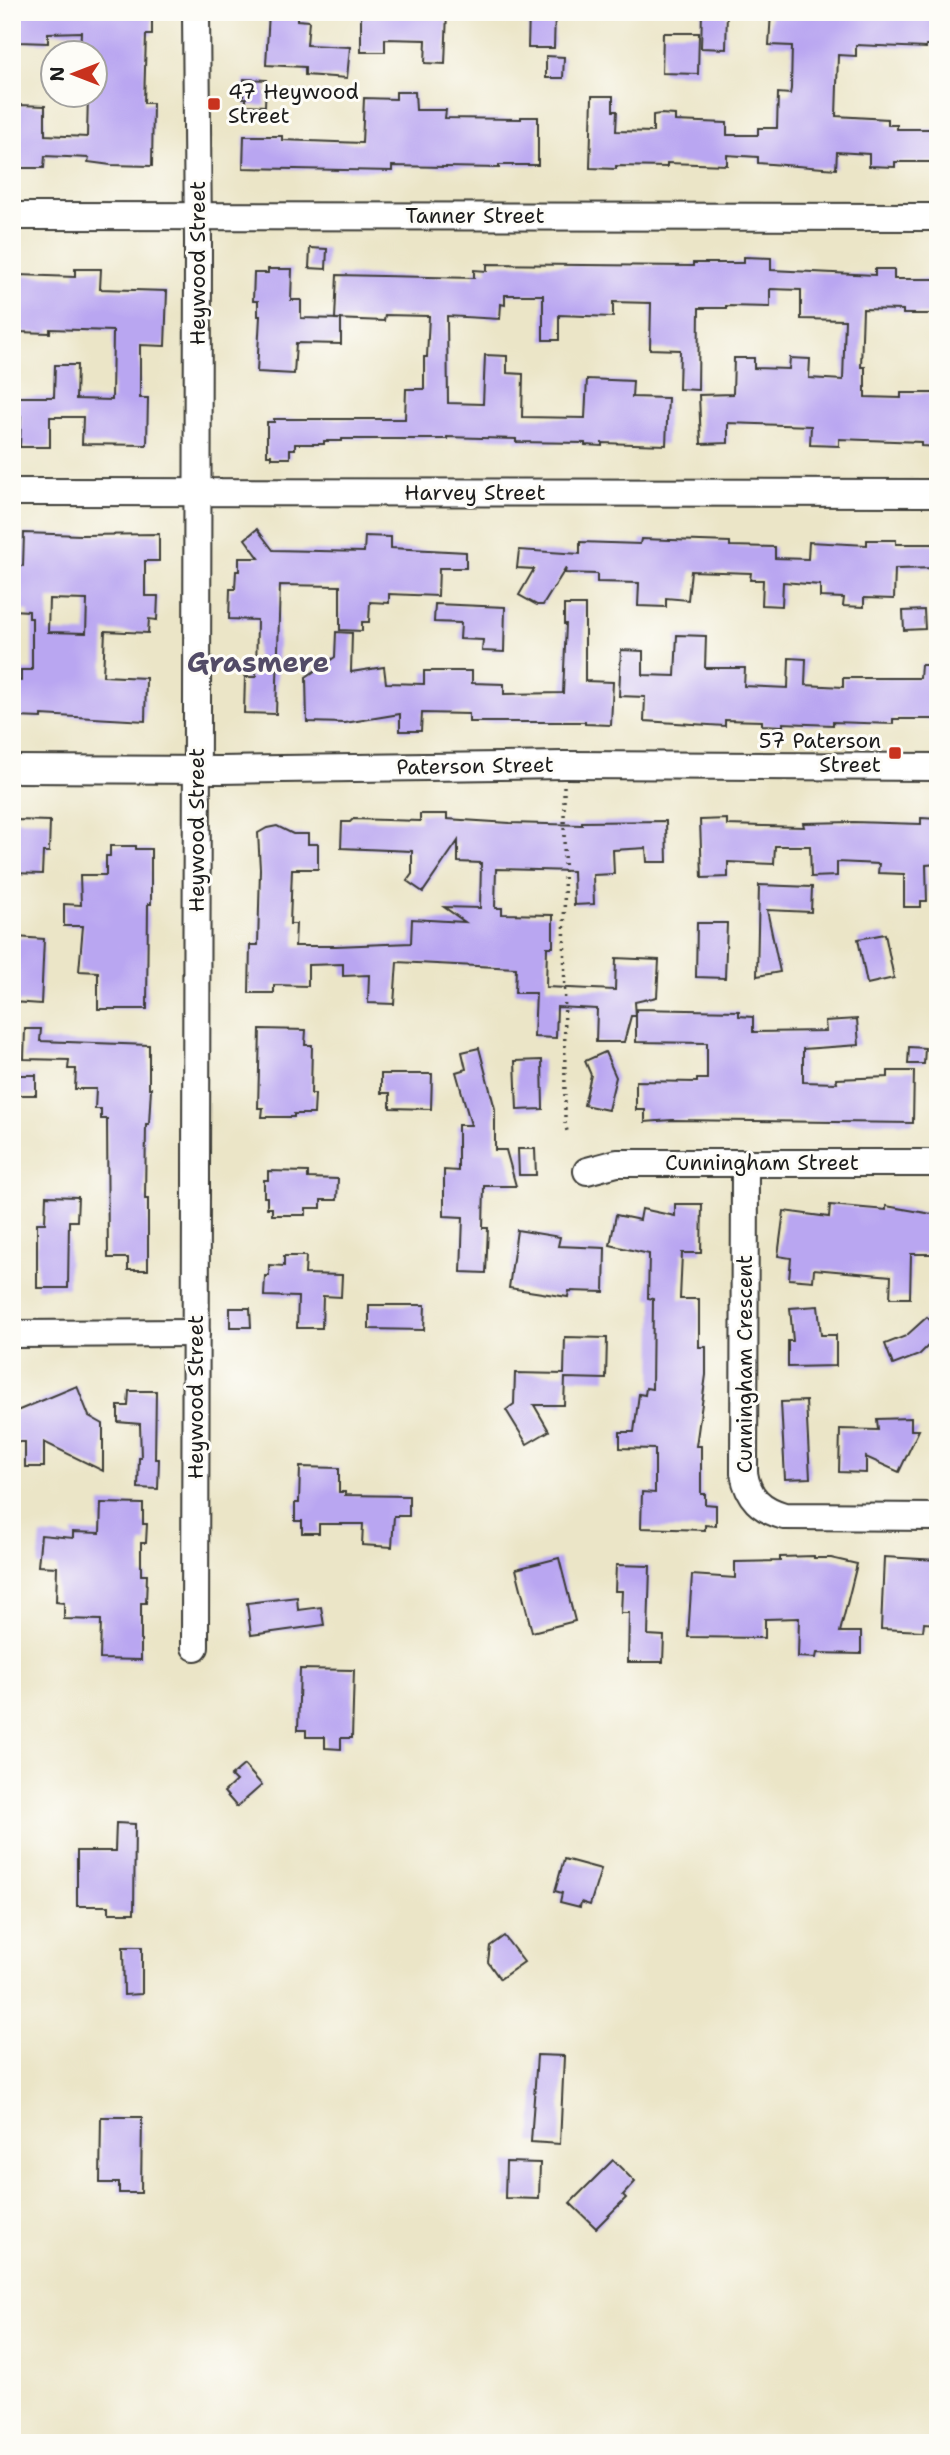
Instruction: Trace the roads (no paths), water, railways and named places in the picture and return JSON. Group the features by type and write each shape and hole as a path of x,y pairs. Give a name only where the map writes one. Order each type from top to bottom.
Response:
{"street":[{"name":"Heywood Street","path":"195,1647 198,217 196,12"},
{"name":"Tanner Street","path":"12,216 938,216"},
{"name":"Harvey Street","path":"12,492 938,493"},
{"name":"Paterson Street","path":"12,769 196,770 564,765 938,767"},
{"name":"Cunningham Street","path":"587,1171 617,1163 938,1163"},
{"name":"Cunningham Crescent","path":"745,1163 746,1487 754,1500 768,1511 785,1516 938,1517"},
{"path":"12,1334 196,1333"}],"place":[{"name":"47 Heywood Street","path":"214,104"},
{"name":"57 Paterson Street","path":"895,753"}],"district":[{"name":"Grasmere","path":"258,662"}]}
